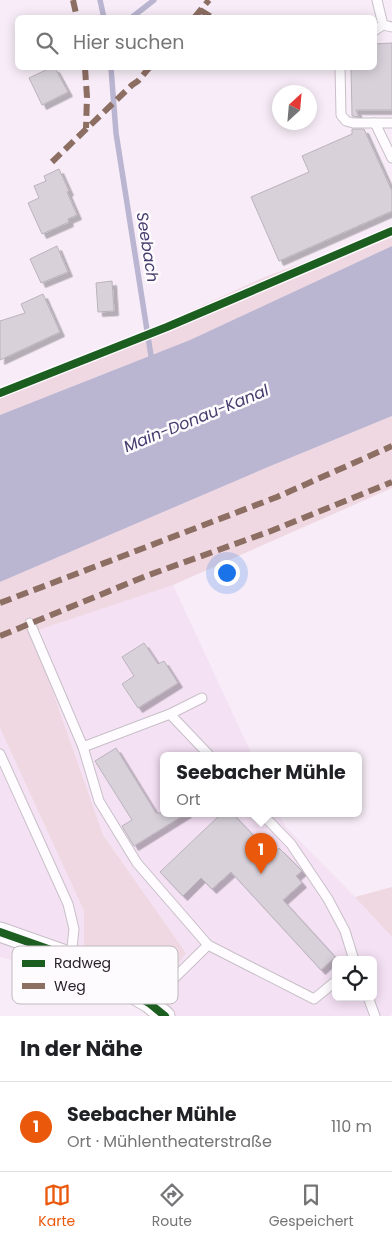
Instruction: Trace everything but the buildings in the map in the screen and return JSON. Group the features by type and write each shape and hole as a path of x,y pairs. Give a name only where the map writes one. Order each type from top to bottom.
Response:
{"street":[{"path":"0,932 40,946"},
{"path":"150,1004 165,1016"}],"lane":[{"path":"377,0 388,26"},
{"path":"340,70 341,115 346,121 353,123 392,123"},
{"path":"375,123 392,158"},
{"path":"30,623 83,747 99,801 137,863 208,945 314,999 332,984"},
{"path":"83,747 170,714 202,698"},
{"path":"170,714 206,752"},
{"path":"0,754 68,904 74,929 72,946"},
{"path":"266,817 290,844 328,899 345,931 353,956"},
{"path":"178,974 208,945"},
{"path":"369,1001 375,1016"}],"shaded area":[{"path":"392,229 392,246 190,340 0,415 0,393 151,329 265,277"},
{"path":"392,416 392,488 173,585 32,632 103,835 186,953 178,964 178,946 84,946 84,911 0,728 0,582"},
{"path":"173,585 251,752 160,752 160,817 281,817 285,826 392,937 392,1013 390,1016 155,1016 146,1009 150,1004 178,1004 178,964 186,953 103,835 32,632"},
{"path":"0,728 84,911 84,946 12,946 12,960 0,957"},
{"path":"392,887 392,937 355,897"},
{"path":"136,1004 150,1004 146,1009"}],"water":[{"name":"Main-Donau-Kanal","path":"392,246 392,416 0,582 0,415 190,340"}],"waterway":[{"name":"Seebach","path":"100,0 103,15"},
{"path":"135,15 154,0"},
{"name":"Seebach","path":"111,70 116,133 152,362"}],"marked path":[{"path":"73,0 76,15"},
{"path":"196,15 209,0"},
{"path":"200,10 208,15"},
{"path":"85,70 86,128"},
{"path":"52,162 147,70"},
{"path":"0,603 277,497 392,446"},
{"path":"0,636 146,576 271,531 392,482"}],"cycle path":[{"path":"0,393 167,327 392,231"},
{"path":"0,932 40,946"},
{"path":"150,1004 165,1016"}],"place":[{"name":"Seebacher Mühle","path":"261,874"}]}
